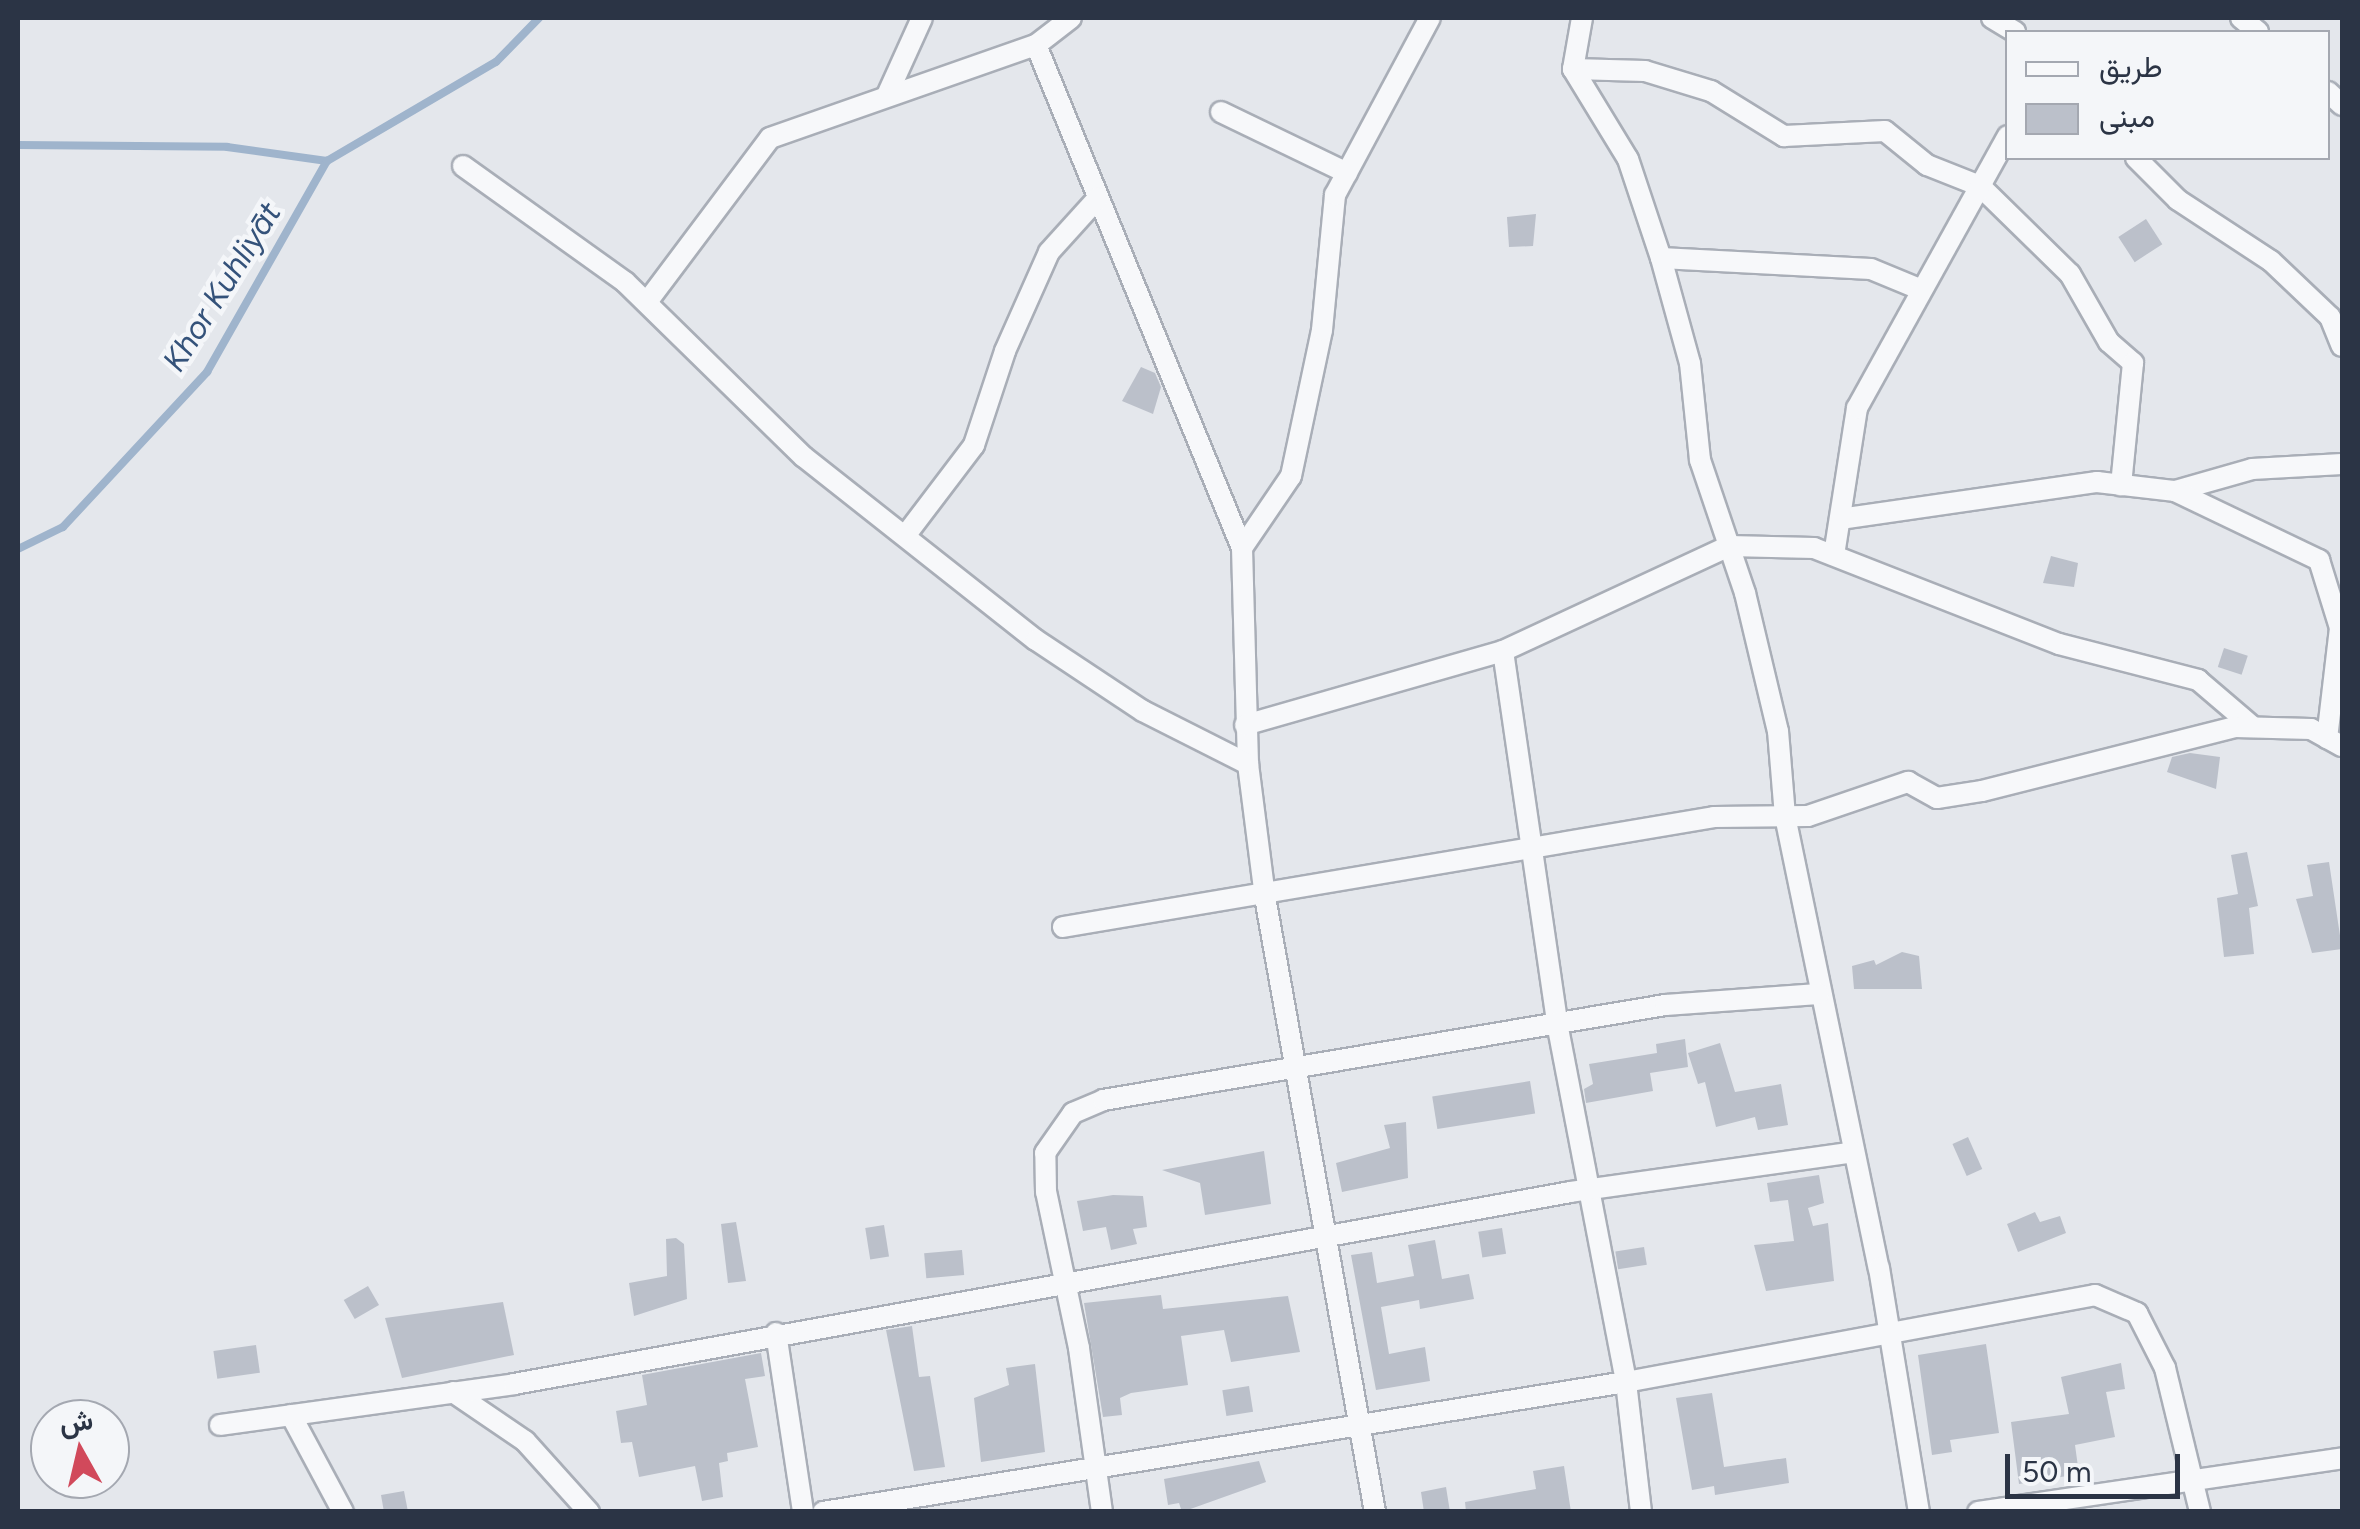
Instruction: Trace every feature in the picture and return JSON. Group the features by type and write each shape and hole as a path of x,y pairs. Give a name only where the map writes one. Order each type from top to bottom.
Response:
{"street":[{"path":"888,93 922,18"},
{"path":"647,302 770,138 888,93 1036,46 1071,18"},
{"path":"1242,548 1291,476 1322,330 1335,195 1430,18"},
{"path":"1582,18 1573,69 1628,159 1661,258 1690,363 1700,460 1730,546 1778,730 1785,816 1890,1336 1918,1512"},
{"path":"1036,46 1242,548 1245,725 1265,897 1329,1234 1374,1512"},
{"path":"1573,69 1645,71 1711,90 1784,136 1885,130 1927,165 1980,186 2070,274 2109,342 2134,362 2120,485"},
{"path":"1221,112 1347,174"},
{"path":"1834,555 1856,408 2005,141"},
{"path":"2138,160 2178,200 2272,261 2330,316 2342,346"},
{"path":"463,166 647,302 804,457 1052,650 1143,711 1248,764"},
{"path":"905,536 974,445 1005,351 1049,252 1098,198"},
{"path":"1661,258 1798,260 1871,269 1922,290"},
{"path":"2175,491 2252,469 2342,464"},
{"path":"1063,928 1265,897 1714,817 1808,816 1908,782 1937,798 1982,791 2158,743 2254,727 2311,730 2335,742 2340,628 2319,560 2175,491 2098,482 1840,519"},
{"path":"1245,725 1503,651 1730,546 1814,548 2059,644 2198,680 2254,727"},
{"path":"1503,651 1557,1024 1626,1382 1641,1512"},
{"path":"1102,1512 1045,1153 1073,1113 1103,1100 1665,1005 1818,994"},
{"path":"220,1425 454,1392 1590,1189 1853,1152"},
{"path":"822,1512 1096,1472 1626,1382 2095,1295 2137,1313 2165,1368 2200,1512"},
{"path":"776,1333 802,1512"},
{"path":"454,1392 525,1440 590,1512"},
{"path":"290,1415 343,1512"},
{"path":"1978,1512 2342,1458"}],"building":[{"path":"1536,214 1533,246 1509,247 1507,217"},
{"path":"2146,219 2162,244 2135,262 2118,237"},
{"path":"1141,367 1155,373 1161,387 1153,414 1122,401"},
{"path":"2051,556 2078,563 2074,587 2043,583"},
{"path":"2224,648 2248,656 2242,675 2218,667"},
{"path":"2190,753 2220,757 2216,789 2167,772 2172,757"},
{"path":"2247,852 2258,906 2249,908 2254,954 2224,957 2217,898 2238,894 2231,855"},
{"path":"2329,862 2342,949 2312,953 2296,899 2313,896 2307,865"},
{"path":"1902,952 1919,956 1922,989 1854,989 1852,966 1874,960 1876,965"},
{"path":"1685,1039 1688,1067 1650,1073 1653,1091 1586,1103 1584,1089 1593,1084 1589,1064 1657,1053 1656,1044"},
{"path":"1720,1043 1735,1092 1781,1084 1788,1125 1758,1130 1755,1117 1716,1127 1705,1082 1698,1084 1688,1053"},
{"path":"1530,1081 1535,1114 1437,1129 1432,1096"},
{"path":"1406,1122 1408,1178 1342,1192 1336,1163 1390,1148 1384,1125"},
{"path":"1968,1137 1982,1169 1967,1176 1952,1144"},
{"path":"1264,1151 1271,1204 1205,1215 1200,1183 1162,1170"},
{"path":"1819,1175 1824,1203 1808,1208 1813,1226 1828,1223 1834,1281 1766,1291 1754,1245 1794,1241 1788,1200 1770,1202 1767,1183"},
{"path":"1113,1195 1143,1196 1147,1227 1133,1229 1137,1244 1111,1250 1106,1227 1083,1231 1077,1201"},
{"path":"2035,1212 2040,1222 2060,1216 2066,1233 2018,1252 2007,1224"},
{"path":"736,1222 746,1281 728,1283 721,1224"},
{"path":"884,1225 889,1257 870,1260 865,1228"},
{"path":"1502,1228 1506,1254 1482,1257 1478,1232"},
{"path":"676,1238 684,1244 687,1299 634,1316 629,1283 667,1276 666,1239"},
{"path":"1435,1240 1442,1279 1469,1274 1474,1299 1420,1309 1419,1300 1381,1307 1389,1354 1425,1347 1430,1381 1376,1390 1351,1255 1372,1252 1377,1283 1414,1276 1408,1245"},
{"path":"1644,1247 1647,1265 1618,1269 1615,1252"},
{"path":"962,1250 964,1275 926,1278 924,1253"},
{"path":"368,1286 379,1305 355,1319 344,1300"},
{"path":"1161,1295 1163,1309 1288,1296 1300,1352 1231,1362 1224,1330 1181,1336 1188,1385 1131,1393 1120,1398 1122,1415 1103,1417 1084,1303"},
{"path":"503,1302 514,1355 402,1378 385,1318"},
{"path":"912,1326 919,1377 930,1376 945,1467 914,1471 886,1330"},
{"path":"1986,1344 1999,1433 1950,1440 1952,1452 1932,1455 1918,1355"},
{"path":"256,1345 260,1373 217,1379 213,1351"},
{"path":"761,1353 765,1376 745,1379 758,1447 727,1453 728,1461 719,1463 723,1497 702,1501 695,1466 639,1477 632,1442 621,1443 616,1411 647,1405 642,1375"},
{"path":"2121,1363 2125,1389 2106,1392 2115,1437 2075,1445 2079,1474 2019,1484 2011,1422 2069,1414 2061,1377"},
{"path":"1035,1364 1045,1452 981,1462 974,1398 1009,1385 1006,1368"},
{"path":"1249,1386 1253,1412 1226,1416 1222,1390"},
{"path":"1712,1393 1724,1467 1786,1458 1789,1483 1715,1495 1714,1486 1692,1490 1676,1398"},
{"path":"1259,1461 1266,1482 1182,1512 1179,1503 1168,1505 1164,1479"},
{"path":"1564,1466 1571,1512 1466,1512 1465,1502 1536,1489 1533,1471"},
{"path":"1446,1487 1450,1512 1424,1512 1421,1492"},
{"path":"404,1491 408,1512 384,1512 381,1495"}],"waterway":[{"name":"Khor Kuhliyāt","path":"18,549 63,527 207,372 327,161 496,62 539,18"},
{"name":"Khor Kuhliyāt","path":"18,145 227,147 327,161"}]}
